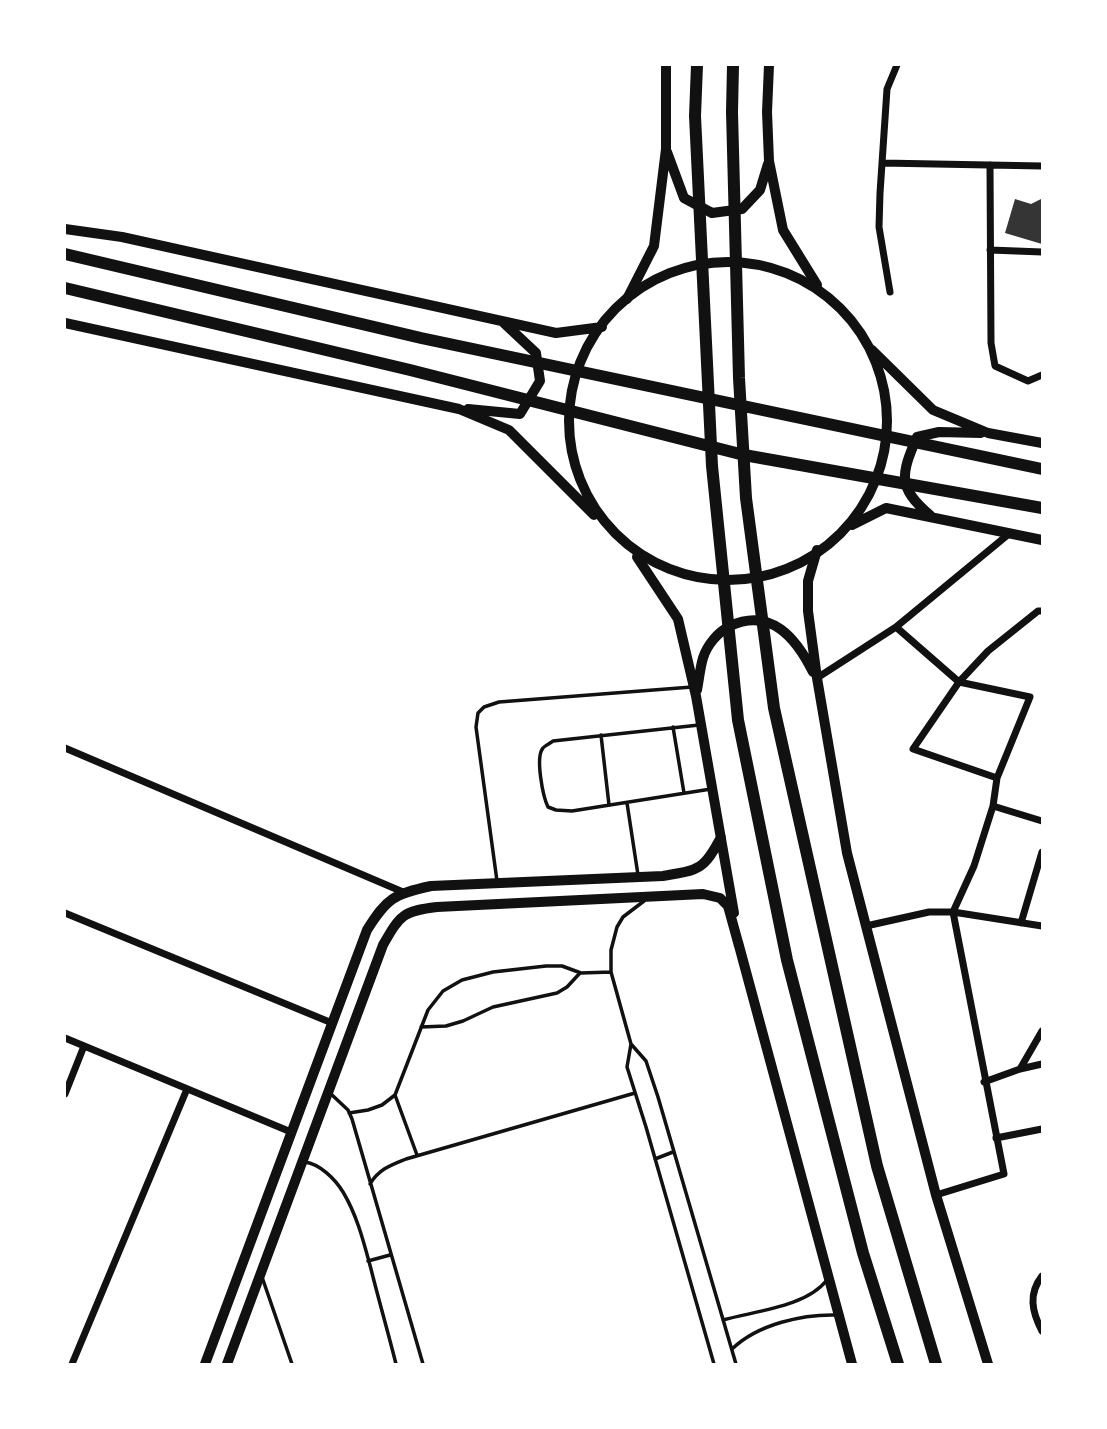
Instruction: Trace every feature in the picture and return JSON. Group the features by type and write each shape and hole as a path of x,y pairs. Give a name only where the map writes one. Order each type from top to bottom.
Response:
{"highway":[{"path":"697,65 695,116 712,466 738,720 787,960 863,1253 898,1364"},
{"path":"733,65 739,365 746,498 774,708 877,1166 936,1364"},
{"path":"65,254 421,338 1042,469"},
{"path":"65,288 410,370 744,454 1042,508"}],"main road":[{"path":"627,299 654,246 666,149 666,65"},
{"path":"769,65 769,161 783,230 817,285 845,312 869,346 933,410 988,433"},
{"path":"666,149 684,198 712,213 742,209 760,190 769,161"},
{"path":"65,227 122,237 556,333 602,327"},
{"path":"601,521 575,467 569,425 572,392 581,364 591,345 602,327 627,299 657,278 681,268 719,261 756,264 783,270 817,285"},
{"path":"65,323 458,409 520,414 540,381 536,353 502,321"},
{"path":"849,527 870,493 881,459 886,423 883,383 869,346"},
{"path":"458,409 509,430 637,557 678,619 696,690 739,946"},
{"path":"932,516 914,502 907,492 905,464 917,437 939,432 988,433 1042,443"},
{"path":"637,557 682,573 738,579 775,573 817,550 849,527 886,508 1042,540"},
{"path":"817,550 808,582 808,601 817,678 847,853 936,1195 988,1364"},
{"path":"696,690 703,657 719,631 742,621 766,621 786,633 801,648 817,678"},
{"path":"205,1364 367,930 382,906 403,892 430,886 638,877 695,870 709,859 721,837"},
{"path":"228,1364 383,945 397,921 413,909 703,894 720,898 728,906 852,1364"}],"street":[{"path":"890,292 879,227 887,89 897,65"},
{"path":"882,163 1042,166"},
{"path":"990,165 991,343 995,366 1028,381 1042,375"},
{"path":"990,250 1042,252"},
{"path":"817,678 896,627 1010,533"},
{"path":"997,778 913,749 958,682 988,651 1038,611 1042,611"},
{"path":"896,627 958,682 1030,697 997,778 993,806 974,866 953,912 1004,1174 936,1195"},
{"path":"65,748 403,892"},
{"path":"993,806 1042,821"},
{"path":"1020,923 1042,852"},
{"path":"866,926 929,912 953,912 1042,926"},
{"path":"65,913 332,1023"},
{"path":"1020,1069 1042,1031"},
{"path":"65,1038 291,1132"},
{"path":"65,1094 84,1046"},
{"path":"984,1082 1042,1064"},
{"path":"72,1364 187,1089"},
{"path":"996,1138 1042,1129"},
{"path":"1042,1276 1034,1287 1033,1313 1042,1331"}],"lane":[{"path":"497,883 476,727 478,713 484,707 499,702 696,690"},
{"path":"701,724 553,741 543,747 539,756 544,798 548,807 572,811 713,789"},
{"path":"673,727 684,793"},
{"path":"601,735 609,805"},
{"path":"627,802 638,877"},
{"path":"652,896 632,908 617,928 611,950 611,972 631,1044 627,1067 656,1158 714,1364"},
{"path":"349,1113 382,1105 394,1095 428,1010 443,991 462,980 493,972 546,965 562,966 581,973 611,972"},
{"path":"421,1027 446,1026 493,1007 557,993 581,973"},
{"path":"631,1044 646,1061 736,1364"},
{"path":"329,1091 349,1113 423,1364"},
{"path":"370,1184 376,1174 385,1167 418,1155 635,1093"},
{"path":"394,1095 418,1155"},
{"path":"656,1158 674,1152"},
{"path":"303,1162 312,1163 323,1170 343,1192 362,1236 396,1364"},
{"path":"368,1261 390,1255"},
{"path":"261,1273 292,1364"},
{"path":"723,1320 805,1298 819,1290 828,1279"},
{"path":"732,1349 749,1336 766,1329 810,1316 837,1315"}],"building":[{"path":"1015,199 1031,204 1041,199 1042,244 1005,233"}]}
